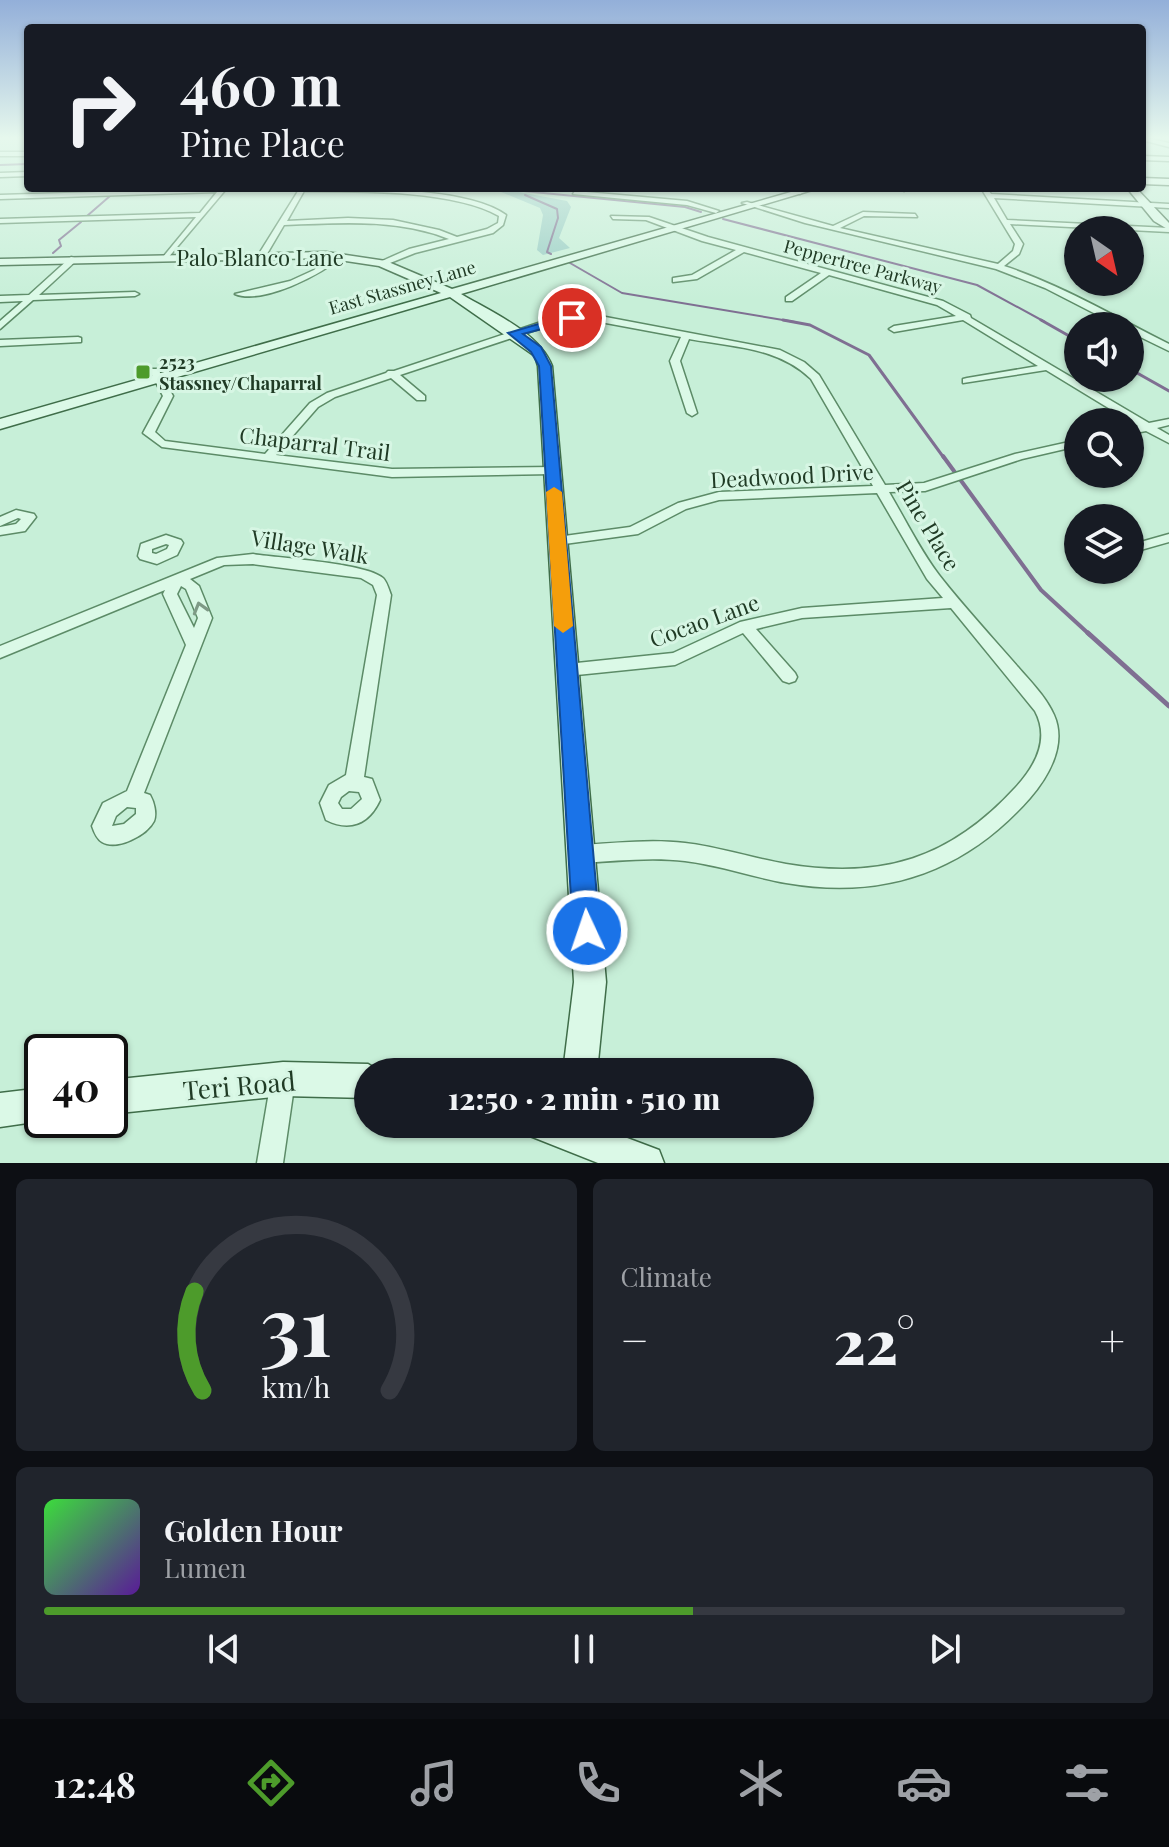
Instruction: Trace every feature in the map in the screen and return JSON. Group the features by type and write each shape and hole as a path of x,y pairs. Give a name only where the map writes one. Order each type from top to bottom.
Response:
{"street":[{"path":"0,197 139,192"},
{"path":"167,257 220,192"},
{"path":"261,257 300,192"},
{"path":"383,192 477,204 503,215 503,222 495,229 385,263"},
{"name":"East Stassney Lane","path":"0,416 158,374 788,192"},
{"path":"987,192 1019,244 1016,252 999,267"},
{"path":"1135,192 1149,205 1154,217 1169,228"},
{"path":"575,193 687,203 713,214"},
{"path":"990,196 1169,206"},
{"path":"748,205 999,267 1046,285 1099,312"},
{"path":"834,228 863,214 915,216"},
{"path":"0,221 201,215"},
{"name":"Peppertree Parkway","path":"613,217 638,216 743,249 925,298 967,317 1169,440"},
{"path":"109,230 122,217"},
{"path":"26,233 42,220"},
{"path":"1007,222 1169,228"},
{"path":"281,223 399,223 428,228 457,240"},
{"path":"676,280 694,277 743,249"},
{"path":"239,294 294,283 318,272 339,255"},
{"name":"Palo Blanco Lane","path":"0,262 339,255 385,263 419,274 536,350 543,360 582,854 590,982 582,1058"},
{"path":"0,326 74,259"},
{"path":"789,299 828,272"},
{"path":"0,299 135,294"},
{"name":"Pine Place","path":"268,457 314,405 342,390 550,321 583,317 773,351 807,368 952,603 1041,706 1053,737 1048,755 1021,795 965,846 923,868 897,875 844,880 784,873 682,852 582,854"},
{"path":"894,329 967,317"},
{"path":"686,335 675,361 692,413"},
{"path":"1144,335 1169,348"},
{"path":"0,343 78,340"},
{"path":"967,381 1049,367"},
{"path":"391,373 421,398"},
{"name":"East Stassney Lane","path":"0,424 158,374"},
{"name":"Chaparral Trail","path":"158,374 168,396 149,429 154,440 414,474 553,470"},
{"path":"1144,428 1169,422"},
{"name":"Deadwood Drive","path":"557,541 633,531 706,498 925,487 954,480 1019,456 1064,446"},
{"path":"0,522 16,514 30,517 20,528 0,531"},
{"path":"1144,545 1169,538"},
{"path":"133,798 205,611 192,586 177,579 165,557"},
{"name":"Village Walk","path":"0,652 222,561 243,558 364,574 382,585 384,599 354,782"},
{"path":"177,579 170,594 194,645"},
{"name":"Cocao Lane","path":"567,670 663,662 686,655 745,626 802,613 952,603"},
{"path":"745,626 789,677"},
{"path":"270,1163 283,1079"},
{"name":"Teri Road","path":"128,1095 283,1079 354,1081"},
{"path":"0,1110 24,1107"},
{"path":"585,1138 646,1163"}],"shaded area":[{"path":"501,192 519,192 567,201 571,207 559,238 570,248 543,255 537,250 543,215 540,208"}],"waterway":[{"path":"533,192 685,207 701,212"},
{"path":"525,195 557,209 558,218 547,252 551,254"},
{"path":"87,216 110,196"},
{"path":"723,219 977,285 1045,322"},
{"path":"53,253 61,246 59,240 81,222"},
{"path":"570,263 622,293 795,322"},
{"path":"783,320 810,325 869,355 944,458"},
{"path":"1041,320 1064,333"},
{"path":"1144,377 1169,391"},
{"path":"943,456 1041,590 1090,635"},
{"path":"1088,633 1169,706"}],"slow traffic":[{"path":"554,492 563,626"}],"place":[{"name":"2523 Stassney/Chaparral","path":"143,372"}],"route":[{"path":"572,318 550,321 514,333 541,355 545,366 587,931"}]}
